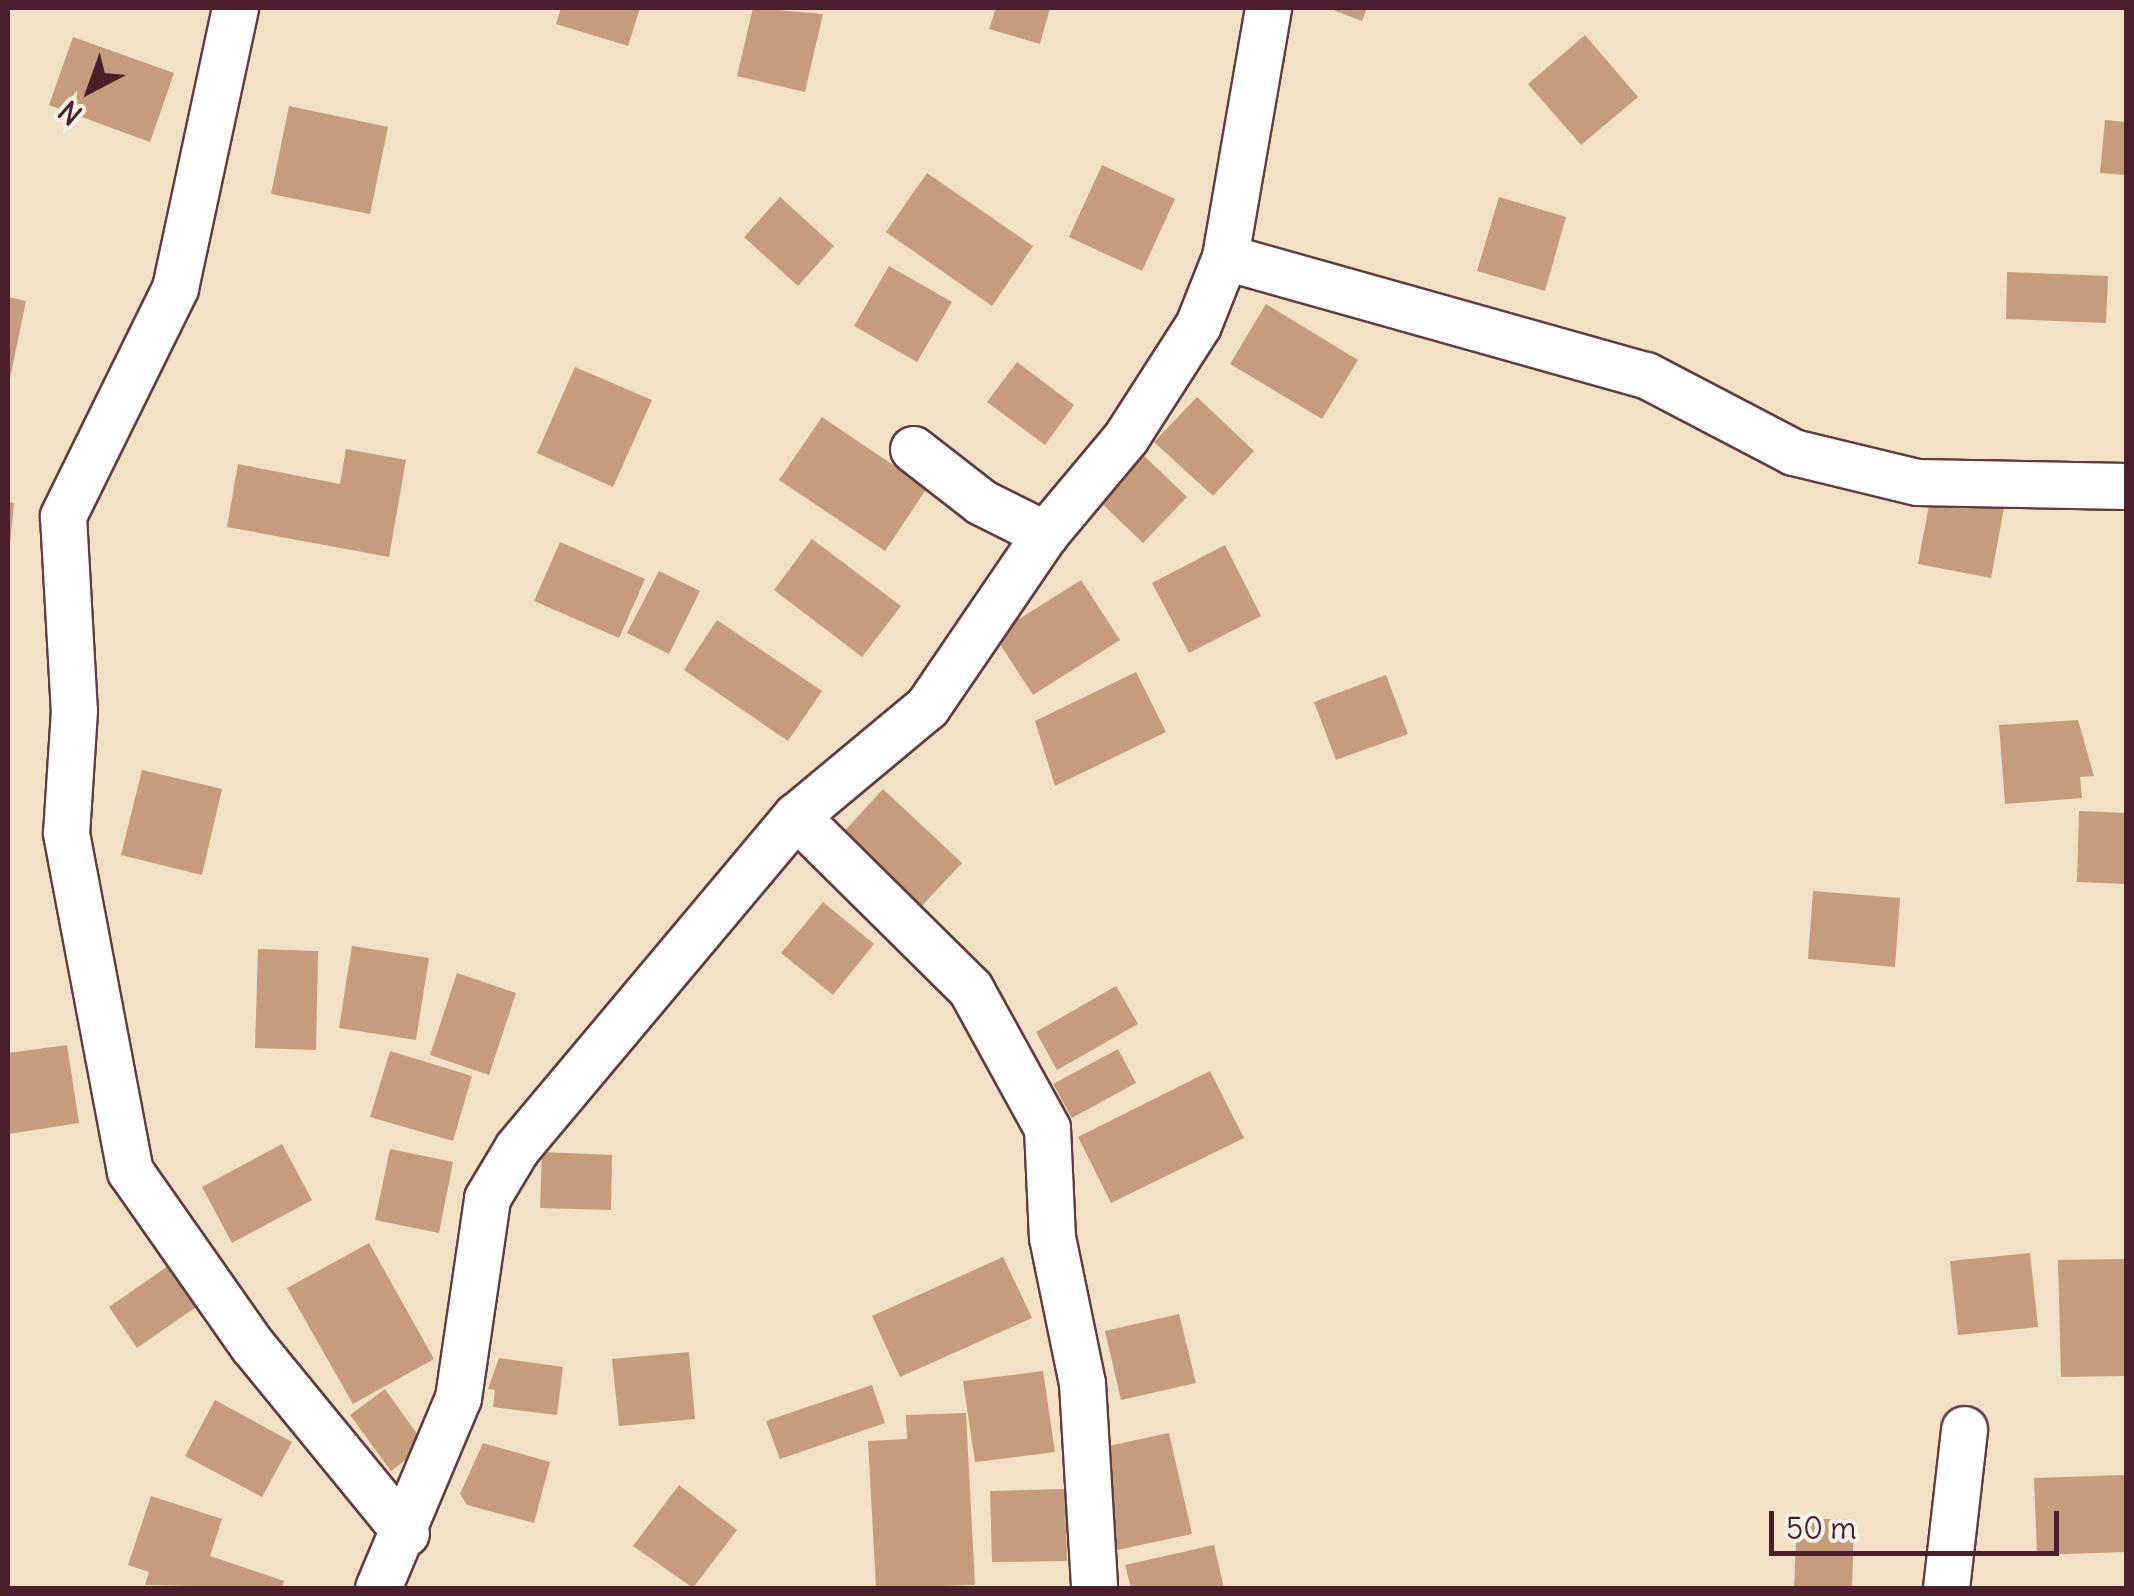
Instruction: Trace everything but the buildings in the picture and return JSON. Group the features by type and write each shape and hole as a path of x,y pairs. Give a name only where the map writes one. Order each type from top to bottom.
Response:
{"street":[{"path":"236,8 175,288 63,516 74,710 66,834 130,1171 252,1345 406,1534"},
{"path":"385,1586 458,1398 486,1198 517,1148 796,816 927,707 1045,534 1126,436 1198,325 1225,257 1268,8"},
{"path":"1225,257 1646,375 1811,456 1917,482 2126,486"},
{"path":"912,448 981,502 1045,534"},
{"path":"796,816 970,988 1047,1128 1052,1237 1082,1383 1094,1588"},
{"path":"1946,1588 1964,1430"}]}
